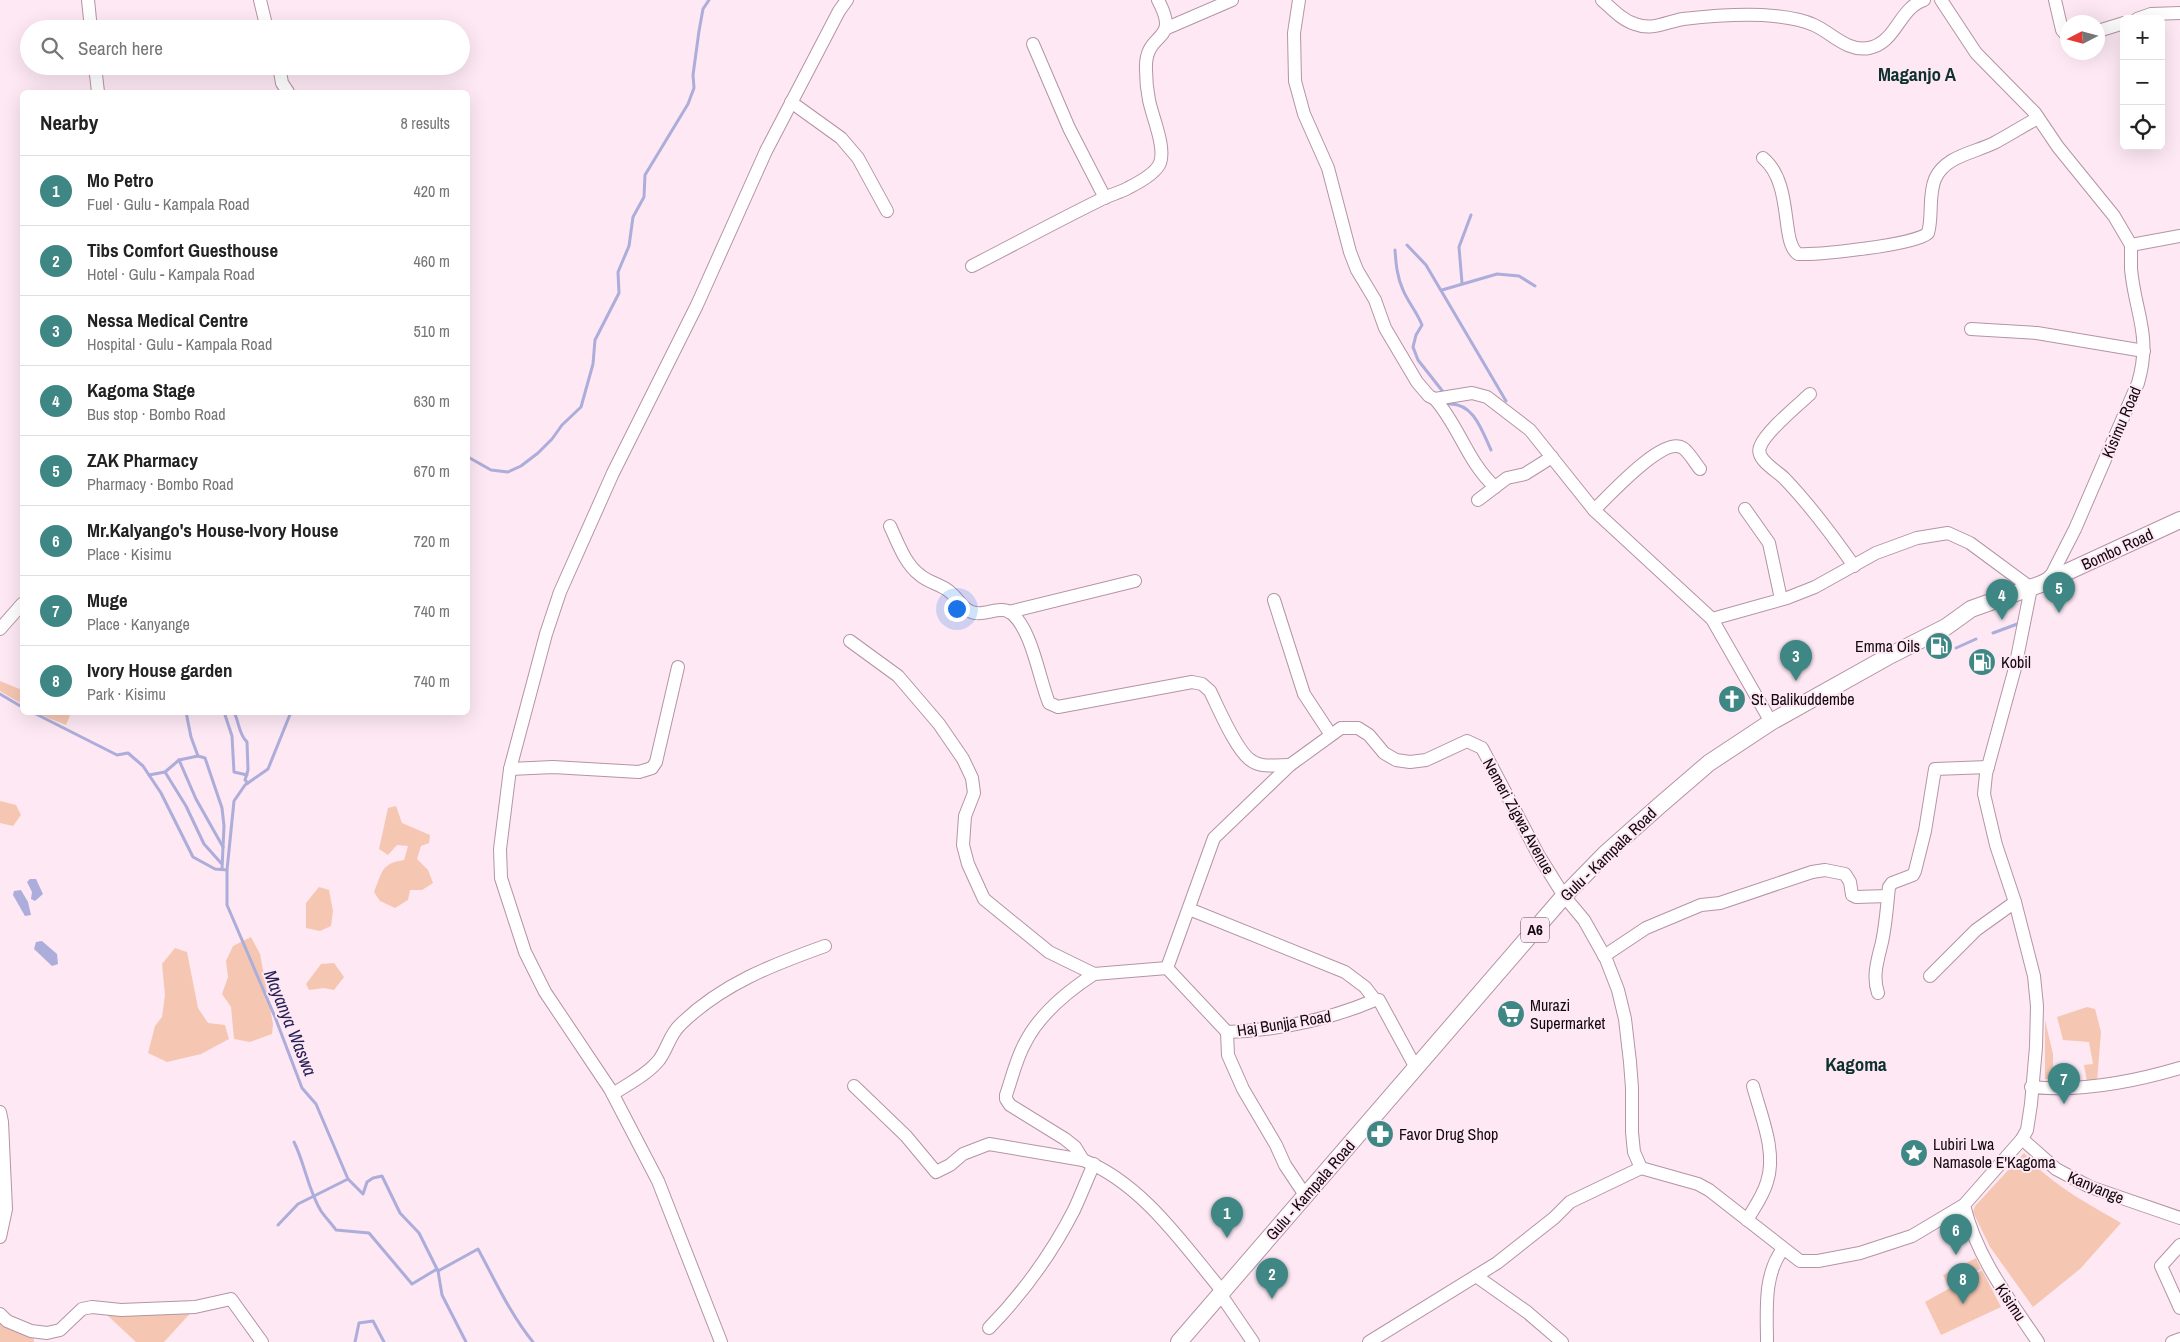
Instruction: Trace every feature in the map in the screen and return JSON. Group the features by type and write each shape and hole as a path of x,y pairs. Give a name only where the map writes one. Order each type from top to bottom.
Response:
{"main road":[{"name":"Bombo Road","path":"1971,610 2036,586 2180,520"},
{"name":"Gulu - Kampala Road","path":"1180,1342 1564,896 1605,854 1709,764 1771,722 1890,655 1946,627 1971,610"}],"street":[{"path":"88,0 90,20"},
{"path":"260,0 265,20"},
{"path":"721,1342 658,1181 613,1094 545,992 525,952 501,878 500,849 510,769 546,634 560,592 613,473 697,305 766,151 839,11 847,0"},
{"path":"1158,0 1166,15 1167,28"},
{"path":"972,266 1128,188 1154,171 1160,164 1162,153 1149,100 1146,53 1151,44 1167,28 1232,0"},
{"path":"1299,0 1294,33 1295,81 1304,114 1328,168 1350,252 1357,270 1375,300 1385,328 1417,382 1435,399 1450,418 1483,477 1495,487"},
{"path":"1602,0 1627,21 1650,28 1681,20 1724,15 1762,15 1790,18 1814,25 1847,45 1858,49 1876,46 1890,36 1911,6 1924,0"},
{"path":"1941,0 1976,52 2038,118 2058,147 2114,216 2124,230 2131,245 2180,236"},
{"path":"2054,0 2060,22"},
{"path":"2148,15 2180,13"},
{"path":"2105,29 2120,24"},
{"path":"1033,44 1069,128 1105,198"},
{"path":"96,75 98,90"},
{"path":"281,75 284,89"},
{"path":"792,102 841,138 853,151 887,211"},
{"path":"1763,158 1770,164 1780,181 1786,208 1788,238 1791,247 1798,254 1905,243 1928,233 1932,190 1943,168 1957,158 1992,144 2038,118"},
{"name":"Kisimu Road","path":"2036,586 2052,574 2075,529 2138,383 2144,351 2143,327 2131,268 2131,245"},
{"path":"1971,330 2037,334 2144,351"},
{"path":"1435,399 1472,393 1487,397 1530,430 1594,510 1712,619 1771,722"},
{"path":"1810,394 1766,437 1760,447 1759,454 1784,478 1826,528 1854,566"},
{"path":"1594,510 1632,473 1655,454 1666,448 1676,446 1683,448 1700,469"},
{"path":"1478,500 1507,478 1525,474 1552,457"},
{"path":"1746,509 1769,543 1781,599"},
{"path":"890,526 911,567 920,576 949,591 968,611 977,614 1001,610 1009,612 1135,581"},
{"path":"1369,1342 1497,1263 1570,1202 1641,1168 1698,1184 1719,1198 1783,1250 1800,1261 1805,1262 1860,1253 1912,1236 1964,1205 2022,1139 2029,1119 2036,1047 2037,1006 2034,976 2015,902 1996,845 1984,794 1988,766 2036,586 1970,543 1948,533 1918,538 1876,553 1815,587 1712,619"},
{"path":"1274,600 1304,694 1331,735"},
{"path":"0,629 20,606"},
{"path":"1009,612 1019,622 1026,635 1049,703 1058,707 1192,682 1202,684 1210,691 1242,752 1252,762 1269,766 1290,765"},
{"path":"850,641 898,676 939,724 963,759 972,778 974,793 965,816 964,845 968,864 984,899 1049,952 1094,974"},
{"path":"510,769 553,767 639,772 652,768 656,762 678,667"},
{"name":"Nemeri Zigwa Avenue","path":"1167,968 1214,838 1290,765 1341,728 1358,728 1369,736 1384,753 1396,760 1410,762 1426,760 1467,741 1482,748 1539,856 1564,896 1584,920 1604,956 1618,990 1625,1019 1632,1088 1634,1152 1641,1168"},
{"path":"1878,993 1876,987 1876,964 1882,942 1888,887 1892,883 1912,875 1914,871 1925,831 1935,769 1988,766"},
{"path":"1604,956 1646,928 1701,905 1720,902 1812,872 1825,870 1845,874 1850,882 1852,895 1856,897 1888,896"},
{"path":"1930,976 1976,930 2015,902"},
{"path":"1189,909 1345,972 1365,987 1376,1000 1382,1003 1416,1068"},
{"path":"613,1094 652,1067 660,1059 671,1034 699,1007 720,991 774,965 825,946"},
{"path":"1088,1162 1076,1147 1010,1105 1006,1099 1025,1043 1044,1018 1072,988 1094,974 1167,968"},
{"name":"Haj Bunjja Road","path":"1167,968 1227,1032 1246,1032 1324,1019 1376,1000"},
{"path":"1227,1032 1228,1055 1243,1089 1276,1145 1285,1165 1305,1195"},
{"path":"2031,1087 2052,1089 2111,1084 2180,1068"},
{"path":"854,1086 906,1136 936,1172 944,1169 963,1154 989,1144 1088,1162 1125,1184 1152,1208 1222,1293 1253,1342"},
{"path":"1747,1220 1765,1188 1770,1162 1766,1136 1752,1086"},
{"path":"0,1112 6,1209 0,1237"},
{"name":"Kanyange","path":"2022,1139 2056,1170 2090,1187 2180,1218"},
{"path":"989,1328 1035,1274 1074,1209 1088,1162"},
{"name":"Kisimu","path":"1964,1205 1968,1224 1984,1258 2038,1342"},
{"path":"2180,1245 2161,1266 2180,1308"},
{"path":"1767,1342 1767,1302 1770,1280 1775,1260 1783,1250"},
{"path":"1476,1276 1527,1312 1562,1342"},
{"path":"50,1342 73,1315 82,1308 92,1307 121,1310 195,1307 231,1299 262,1342"},
{"path":"0,1314 7,1321 35,1336 60,1330"},
{"path":"2172,1342 2180,1339"}],"shaded area":[{"path":"0,681 20,689 20,703 0,691"},
{"path":"41,715 70,715 66,725"},
{"path":"0,801 16,805 21,815 13,826 0,823"},
{"path":"396,806 402,823 430,835 429,843 421,846 417,859 428,870 433,883 422,890 410,890 408,900 395,908 380,901 374,892 383,870 396,861 404,860 408,846 397,845 388,855 379,849 388,808"},
{"path":"319,887 329,890 333,911 331,926 320,931 306,928 306,903"},
{"path":"251,937 260,954 273,1024 272,1034 250,1042 234,1039 231,1007 222,994 228,977 226,961 233,946"},
{"path":"175,948 187,952 198,1008 208,1023 225,1025 229,1039 201,1054 167,1062 148,1053 155,1026 162,1017 165,995 162,964"},
{"path":"334,963 344,977 334,990 324,988 309,990 306,984 321,964"},
{"path":"2087,1007 2095,1009 2101,1032 2097,1082 2087,1082 2084,1065 2093,1064 2089,1042 2063,1040 2057,1017"},
{"path":"2045,1020 2053,1054 2053,1079 2045,1079"},
{"path":"2024,1153 2057,1183 2121,1223 2080,1269 2033,1307 1990,1247 1973,1212 1975,1206"},
{"path":"1976,1258 1981,1269 1948,1286 1943,1275"},
{"path":"1982,1270 2001,1307 1941,1335 1925,1302"},
{"path":"196,1307 164,1342 136,1342 106,1314"},
{"path":"0,1316 33,1334 34,1342 0,1342"}],"water":[{"path":"30,879 36,879 43,894 35,901 31,899 32,892 27,882"},
{"path":"21,890 28,902 31,915 25,916 13,895 14,891"},
{"path":"42,941 57,954 58,964 52,966 34,949 36,942"}],"waterway":[{"name":"Mayanya Waswa","path":"470,458 491,470 508,472 521,466 538,453 552,439 562,425 581,407 593,364 595,340 619,293 618,272 629,246 633,217 644,197 645,175 688,104 694,88 693,75 699,31 703,9 709,0"},
{"path":"1462,283 1459,247 1471,215"},
{"path":"1407,245 1426,265 1506,401"},
{"path":"1395,250 1401,285 1422,325 1416,335 1413,347 1418,360 1444,393"},
{"path":"1442,290 1497,274 1519,276 1535,286"},
{"path":"1449,404 1458,405 1471,413 1491,450"},
{"path":"1993,633 2020,623"},
{"path":"1956,648 1976,639"},
{"path":"0,694 20,706"},
{"path":"38,715 117,755 128,753 143,766 161,793 193,857 215,869 227,870"},
{"path":"187,715 191,737 198,756 205,758 222,808 224,826 222,869"},
{"path":"225,715 232,736 234,772 247,775"},
{"path":"235,715 244,739 247,742 248,770 245,780 248,783"},
{"name":"Mayanya Waswa","path":"290,715 268,769 245,785 234,801 227,870 227,905 275,1017 302,1088 316,1104 348,1179 363,1194 367,1182 382,1176 400,1213 419,1233 438,1271 442,1295 466,1342"},
{"path":"149,775 165,772 179,760 198,756"},
{"path":"179,760 196,799 223,847"},
{"path":"165,772 186,806 204,844 221,863"},
{"path":"294,1142 317,1203 336,1230 369,1233 412,1284 437,1269"},
{"path":"278,1225 298,1204 348,1179"},
{"path":"438,1271 478,1249 510,1308 533,1342"},
{"path":"355,1342 359,1323 373,1321 384,1342"}],"place":[{"name":"ZAK Pharmacy","path":"2059,613"},
{"name":"Kagoma Stage","path":"2002,620"},
{"name":"Emma Oils","path":"1939,646"},
{"name":"Kobil","path":"1982,662"},
{"name":"Nessa Medical Centre","path":"1796,681"},
{"name":"St. Balikuddembe","path":"1732,699"},
{"name":"Murazi Supermarket","path":"1511,1014"},
{"name":"Muge","path":"2064,1104"},
{"name":"Favor Drug Shop","path":"1380,1134"},
{"name":"Lubiri Lwa Namasole E'Kagoma","path":"1914,1153"},
{"name":"Mo Petro","path":"1227,1238"},
{"name":"Mr.Kalyango's House-Ivory House","path":"1956,1255"},
{"name":"Tibs Comfort Guesthouse","path":"1272,1299"},
{"name":"Ivory House garden","path":"1963,1304"}],"district":[{"name":"Maganjo A","path":"1917,74"},
{"name":"Kagoma","path":"1856,1064"}]}
